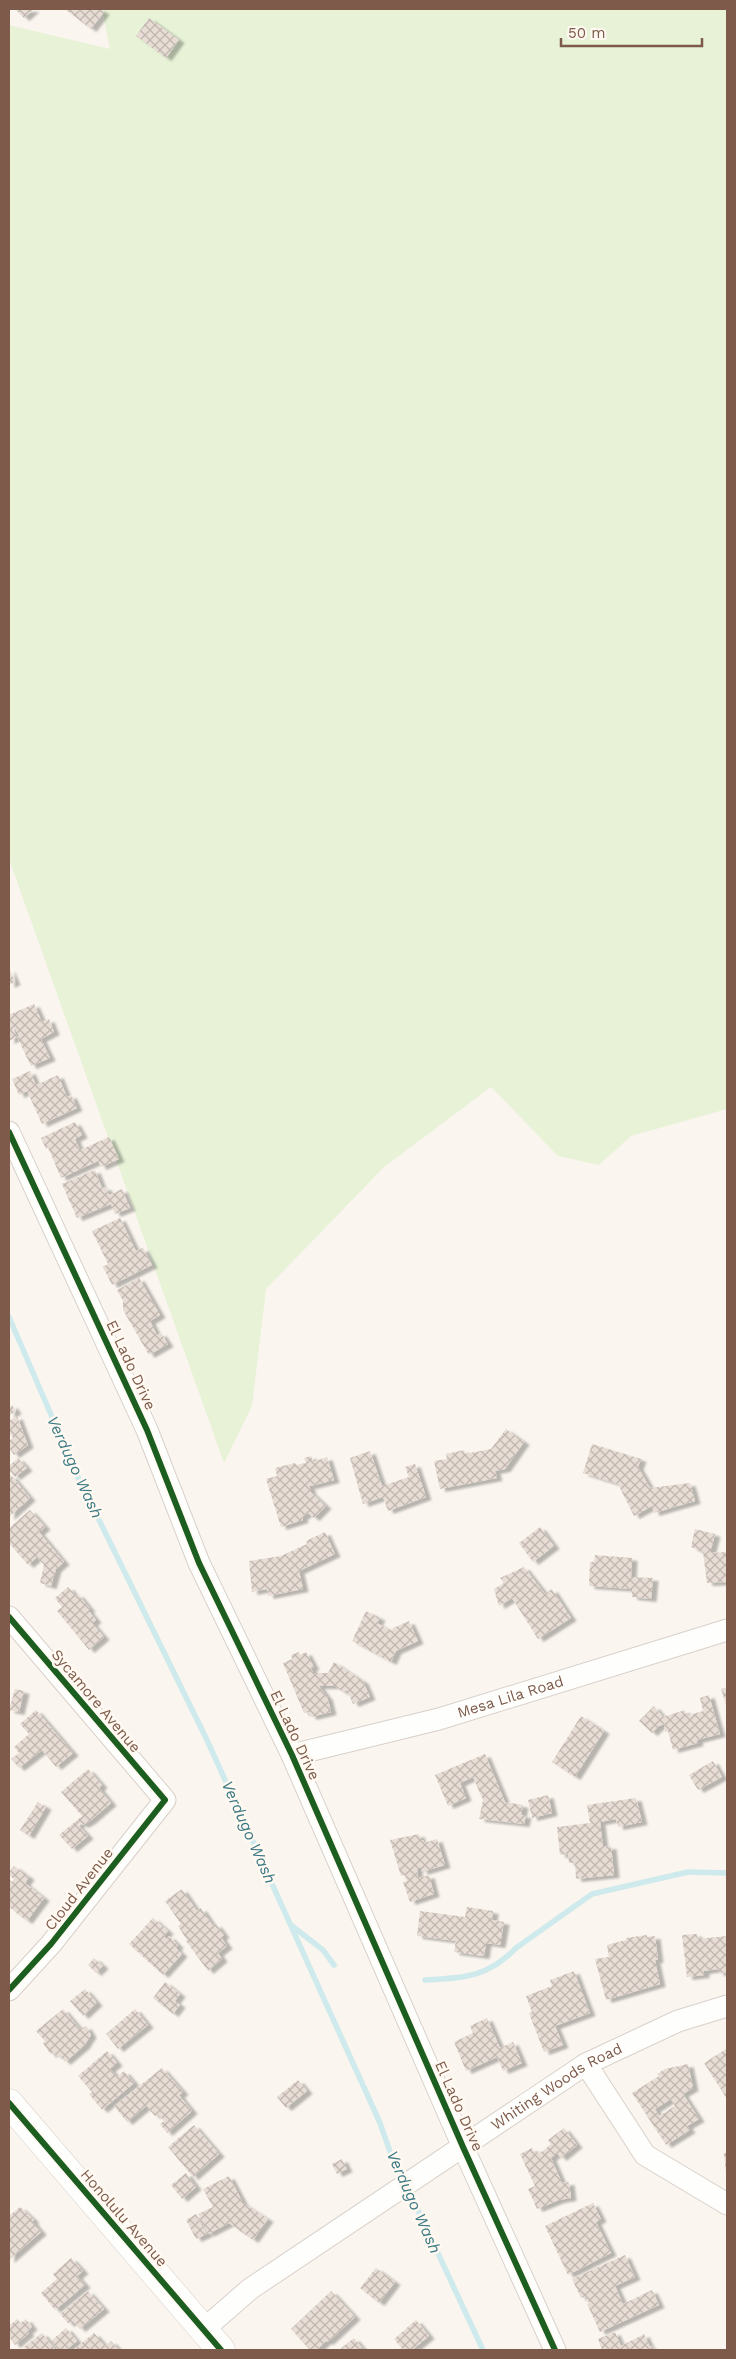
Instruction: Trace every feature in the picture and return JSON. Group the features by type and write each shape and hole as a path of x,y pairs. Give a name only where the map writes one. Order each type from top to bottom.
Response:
{"street":[{"name":"El Lado Drive","path":"9,1132 147,1430 199,1563 292,1755 463,2147 555,2350"},
{"name":"Sycamore Avenue","path":"9,1617 165,1800"},
{"name":"Mesa Lila Road","path":"292,1755 439,1719 727,1630"},
{"name":"Cloud Avenue","path":"9,1990 51,1944 165,1800"},
{"name":"Whiting Woods Road","path":"203,2330 250,2289 586,2064 678,2022 727,2006"},
{"path":"586,2064 645,2155 727,2204"},
{"name":"Honolulu Avenue","path":"9,2103 221,2350"}],"green space":[{"path":"102,9 727,9 727,1109 631,1136 599,1165 558,1156 491,1087 384,1167 266,1289 252,1406 224,1463 9,859 9,25 110,49"}],"building":[{"path":"15,9 34,9 24,18"},
{"path":"65,9 100,9 104,12 91,29"},
{"path":"149,18 179,40 166,58 136,36"},
{"path":"9,968 15,982 9,985"},
{"path":"34,1004 42,1022 49,1019 54,1032 41,1039 50,1058 31,1066 17,1037 9,1041 9,1015","holes":["15,1028 19,1036 17,1037 13,1029"]},
{"path":"30,1071 36,1085 58,1075 67,1097 71,1095 77,1108 42,1124 27,1091 19,1095 12,1079"},
{"path":"75,1122 82,1135 75,1139 80,1150 109,1137 119,1159 101,1167 98,1161 61,1178 48,1147 46,1149 41,1138"},
{"path":"95,1170 102,1188 106,1187 109,1195 122,1189 130,1208 115,1214 111,1204 77,1218 62,1184"},
{"path":"120,1218 136,1251 143,1248 152,1265 112,1285 103,1267 108,1264 92,1231"},
{"path":"139,1278 160,1315 150,1321 157,1335 161,1333 168,1344 149,1355 123,1310 123,1301 117,1290"},
{"path":"12,1405 16,1411 9,1416 9,1408"},
{"path":"17,1416 28,1445 14,1455 9,1448 9,1441 13,1438 9,1432 9,1421"},
{"path":"506,1429 524,1442 505,1469 495,1471 497,1478 440,1489 434,1461 447,1459 446,1454 464,1450 465,1454 491,1449"},
{"path":"592,1444 641,1459 638,1467 650,1488 690,1483 695,1501 654,1513 652,1506 634,1516 618,1484 583,1473"},
{"path":"370,1451 382,1486 409,1477 405,1467 415,1464 426,1497 388,1511 383,1497 363,1504 350,1458"},
{"path":"311,1456 313,1462 327,1457 334,1480 309,1485 311,1492 326,1506 314,1518 308,1513 302,1517 303,1520 281,1527 266,1479 277,1476 275,1468 295,1463 296,1465 306,1463 304,1458"},
{"path":"18,1458 27,1468 15,1477 9,1470 9,1466"},
{"path":"11,1475 30,1498 9,1517 9,1477"},
{"path":"30,1510 45,1527 39,1532 64,1562 56,1569 51,1586 40,1583 44,1565 37,1557 28,1565 9,1543 9,1528"},
{"path":"540,1527 554,1546 533,1562 519,1543"},
{"path":"695,1529 715,1534 710,1553 727,1552 727,1582 707,1583 703,1552 691,1547"},
{"path":"325,1532 335,1554 299,1571 303,1589 268,1596 267,1589 252,1592 249,1561 281,1556 307,1544 306,1541"},
{"path":"595,1555 632,1558 631,1577 653,1578 651,1599 632,1597 632,1589 589,1586 590,1562 594,1562"},
{"path":"524,1567 545,1594 552,1589 571,1618 538,1639 512,1598 499,1606 494,1589 504,1583 500,1578"},
{"path":"68,1587 76,1596 78,1594 90,1609 88,1610 96,1620 92,1623 104,1637 89,1650 57,1611 62,1607 55,1598"},
{"path":"366,1611 380,1618 377,1623 392,1631 393,1628 409,1621 418,1641 396,1651 391,1662 352,1641"},
{"path":"299,1652 300,1655 306,1652 314,1667 311,1668 313,1673 328,1673 334,1662 363,1681 370,1697 353,1704 347,1690 343,1692 335,1686 319,1686 327,1696 331,1712 311,1717 309,1712 304,1713 283,1663 292,1659 291,1655"},
{"path":"727,1687 727,1708 721,1689"},
{"path":"15,1689 24,1691 19,1712 9,1710"},
{"path":"709,1695 720,1734 697,1740 698,1743 673,1750 668,1731 665,1732 665,1724 659,1726 652,1733 639,1721 654,1706 663,1717 685,1710 686,1716 703,1711 700,1698"},
{"path":"36,1710 73,1753 56,1767 42,1750 19,1768 11,1759 19,1753 14,1747 29,1734 20,1724"},
{"path":"581,1716 604,1731 575,1777 552,1762"},
{"path":"485,1754 505,1802 523,1805 521,1815 526,1815 524,1824 479,1819 483,1800 473,1777 460,1783 466,1798 448,1806 435,1775"},
{"path":"713,1761 722,1777 698,1790 689,1775"},
{"path":"88,1769 102,1785 99,1788 111,1803 90,1821 83,1825 81,1823 78,1825 88,1836 72,1849 59,1835 82,1816 61,1792"},
{"path":"548,1795 552,1813 532,1818 528,1800"},
{"path":"636,1798 642,1822 618,1827 616,1819 600,1822 603,1847 611,1846 614,1875 576,1879 575,1863 569,1863 568,1854 560,1855 557,1827 590,1823 587,1805"},
{"path":"38,1802 46,1807 29,1836 20,1830"},
{"path":"419,1834 421,1841 423,1840 424,1843 437,1839 445,1865 422,1872 421,1867 417,1869 418,1878 429,1875 434,1894 410,1902 403,1882 407,1881 405,1875 401,1876 390,1840"},
{"path":"14,1866 29,1877 25,1883 44,1898 27,1921 9,1907 9,1879 12,1882 14,1879 9,1875 9,1872"},
{"path":"182,1889 197,1911 201,1908 213,1926 216,1924 224,1935 221,1937 227,1946 218,1953 222,1959 208,1971 186,1941 178,1926 181,1924 165,1901"},
{"path":"467,1907 493,1911 492,1920 504,1922 500,1945 486,1943 484,1956 454,1952 456,1941 417,1936 420,1911 465,1917"},
{"path":"153,1918 168,1931 164,1936 166,1939 169,1936 178,1945 176,1948 182,1954 163,1975 129,1944"},
{"path":"697,1934 697,1939 727,1936 727,1972 718,1973 718,1969 704,1971 704,1975 687,1977 682,1935"},
{"path":"647,1935 647,1937 655,1936 658,1960 655,1960 660,1984 606,2000 595,1959 609,1957 607,1945 626,1940 626,1938"},
{"path":"94,1958 103,1966 96,1973 88,1965"},
{"path":"574,1971 590,2013 555,2026 563,2045 544,2052 529,2013 532,2012 526,1996 552,1986 550,1980"},
{"path":"165,1982 180,1994 175,2001 180,2005 173,2014 153,1998"},
{"path":"85,1989 97,2003 83,2016 70,2001"},
{"path":"63,2009 80,2029 86,2026 91,2035 84,2046 65,2062 59,2055 57,2056 53,2052 51,2055 43,2043 45,2041 36,2031"},
{"path":"135,2009 148,2025 118,2049 106,2034"},
{"path":"487,2018 500,2048 513,2042 522,2063 503,2071 497,2057 466,2071 454,2042 473,2033 470,2026"},
{"path":"727,2050 727,2099 704,2063"},
{"path":"107,2051 117,2063 110,2069 117,2077 124,2071 134,2083 102,2110 89,2094 92,2092 78,2076"},
{"path":"688,2064 693,2088 683,2094 699,2119 687,2126 690,2130 666,2145 632,2093 659,2076 657,2074 665,2069","holes":["671,2099 675,2106 659,2116 655,2109"]},
{"path":"162,2068 183,2092 179,2095 192,2111 167,2133 160,2124 164,2121 158,2114 155,2116 146,2106 127,2122 114,2106"},
{"path":"298,2080 307,2091 286,2108 277,2097"},
{"path":"194,2125 219,2154 193,2177 168,2147"},
{"path":"564,2128 577,2145 561,2158 557,2153 551,2158 562,2183 569,2182 571,2198 559,2200 537,2209 528,2189 535,2186 520,2154 532,2148 535,2154 543,2151 551,2144 548,2140"},
{"path":"724,2153 727,2153 727,2173 726,2173"},
{"path":"342,2159 347,2169 337,2174 332,2164"},
{"path":"186,2173 196,2187 182,2199 171,2185"},
{"path":"229,2176 243,2203 268,2219 253,2240 229,2223 208,2234 198,2214 213,2207 203,2189"},
{"path":"593,2203 601,2219 596,2222 611,2253 568,2275 545,2226"},
{"path":"20,2207 34,2220 32,2221 41,2232 9,2260 9,2216"},
{"path":"196,2214 207,2234 196,2239 186,2220"},
{"path":"625,2255 635,2277 615,2286 623,2304 652,2290 659,2305 600,2332 587,2304 589,2303 586,2296 581,2298 572,2279"},
{"path":"71,2258 83,2271 77,2276 85,2285 55,2310 41,2293 57,2279 53,2274"},
{"path":"376,2268 395,2282 379,2303 360,2288"},
{"path":"88,2291 104,2309 80,2329 73,2321 69,2324 60,2314"},
{"path":"331,2291 355,2317 328,2342 326,2341 316,2350 310,2350 291,2329"},
{"path":"17,2319 21,2323 26,2319 32,2327 27,2331 29,2333 15,2345 9,2337 9,2326"},
{"path":"416,2320 429,2336 412,2350 403,2350 394,2339"},
{"path":"66,2328 77,2341 66,2350 59,2350 51,2341"},
{"path":"615,2332 621,2346 644,2334 650,2347 652,2346 654,2350 602,2350 598,2339"},
{"path":"42,2333 55,2349 26,2350 24,2347"},
{"path":"94,2333 105,2346 111,2341 119,2350 73,2350"},
{"path":"354,2338 364,2350 339,2350"}],"waterway":[{"name":"Verdugo Wash","path":"9,1317 77,1475 207,1740 380,2123 393,2160 404,2181"},
{"path":"425,1980 463,1977 484,1971 505,1958 516,1948 592,1894 688,1872 727,1873"},
{"path":"292,1926 323,1950 334,1965"},
{"name":"Verdugo Wash","path":"408,2189 483,2350"}],"cycle path":[{"path":"9,1132 147,1430 199,1563 292,1755 463,2147 555,2350"},
{"path":"9,1617 165,1800 51,1944 9,1990"},
{"path":"9,2103 221,2350"}]}
